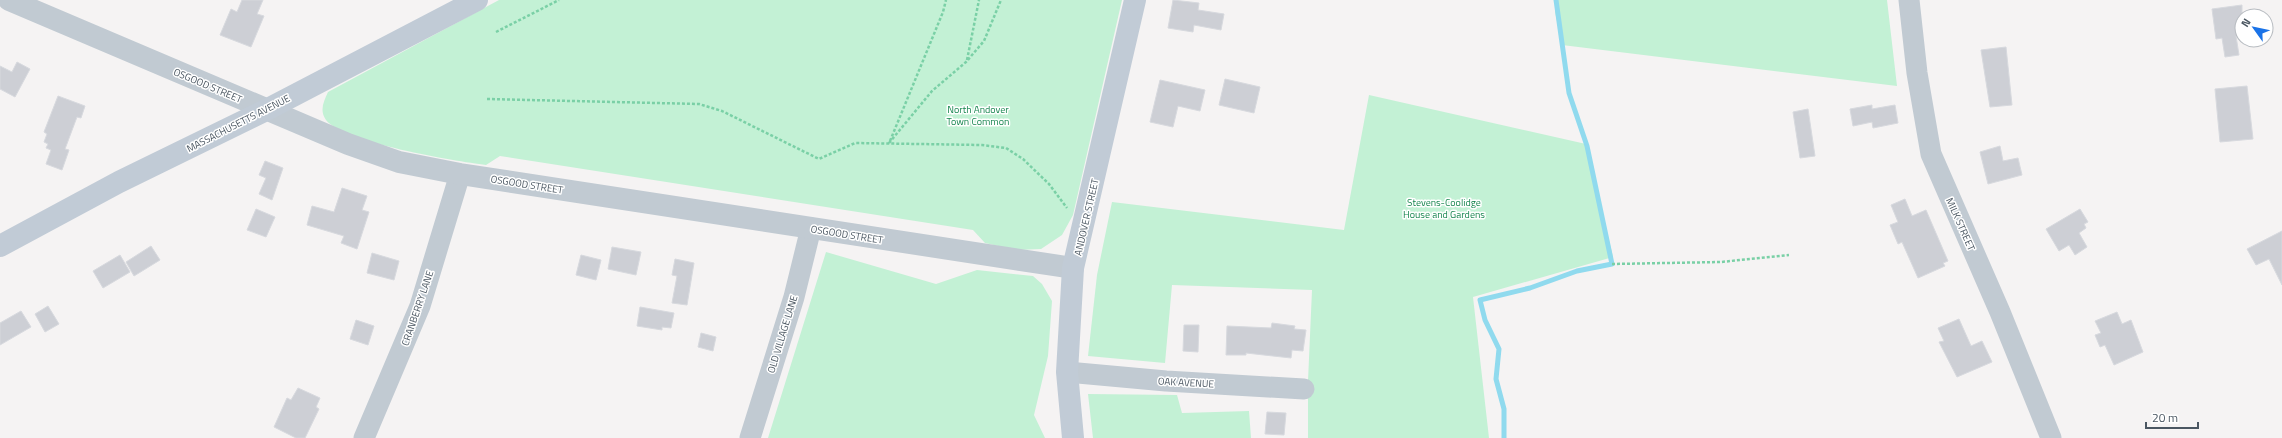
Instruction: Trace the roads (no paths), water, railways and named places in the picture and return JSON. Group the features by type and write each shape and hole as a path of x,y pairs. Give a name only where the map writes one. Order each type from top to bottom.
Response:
{"main road":[{"name":"MASSACHUSETTS AVENUE","path":"0,246 119,182 266,110 477,0"},
{"name":"ANDOVER STREET","path":"1073,438 1068,372 1073,268 1135,0"}],"street":[{"name":"OSGOOD STREET","path":"9,0 266,110 375,154 399,162 460,174 1073,268"},
{"name":"MILK STREET","path":"1909,0 1917,73 1931,154 2000,312 2051,438"},
{"name":"CRANBERRY LANE","path":"364,438 420,306 460,174"},
{"name":"OLD VILLAGE LANE","path":"750,438 794,296 811,228"},
{"name":"OAK AVENUE","path":"1068,372 1166,381 1304,389"}],"waterway":[{"path":"1504,438 1504,409 1496,379 1499,349 1485,320 1480,300 1530,288 1577,271 1612,264 1587,146 1569,93 1556,0"}],"park label":[{"name":"North Andover Town Common","path":"978,114"},
{"name":"Stevens-Coolidge House and Gardens","path":"1444,208"}]}
